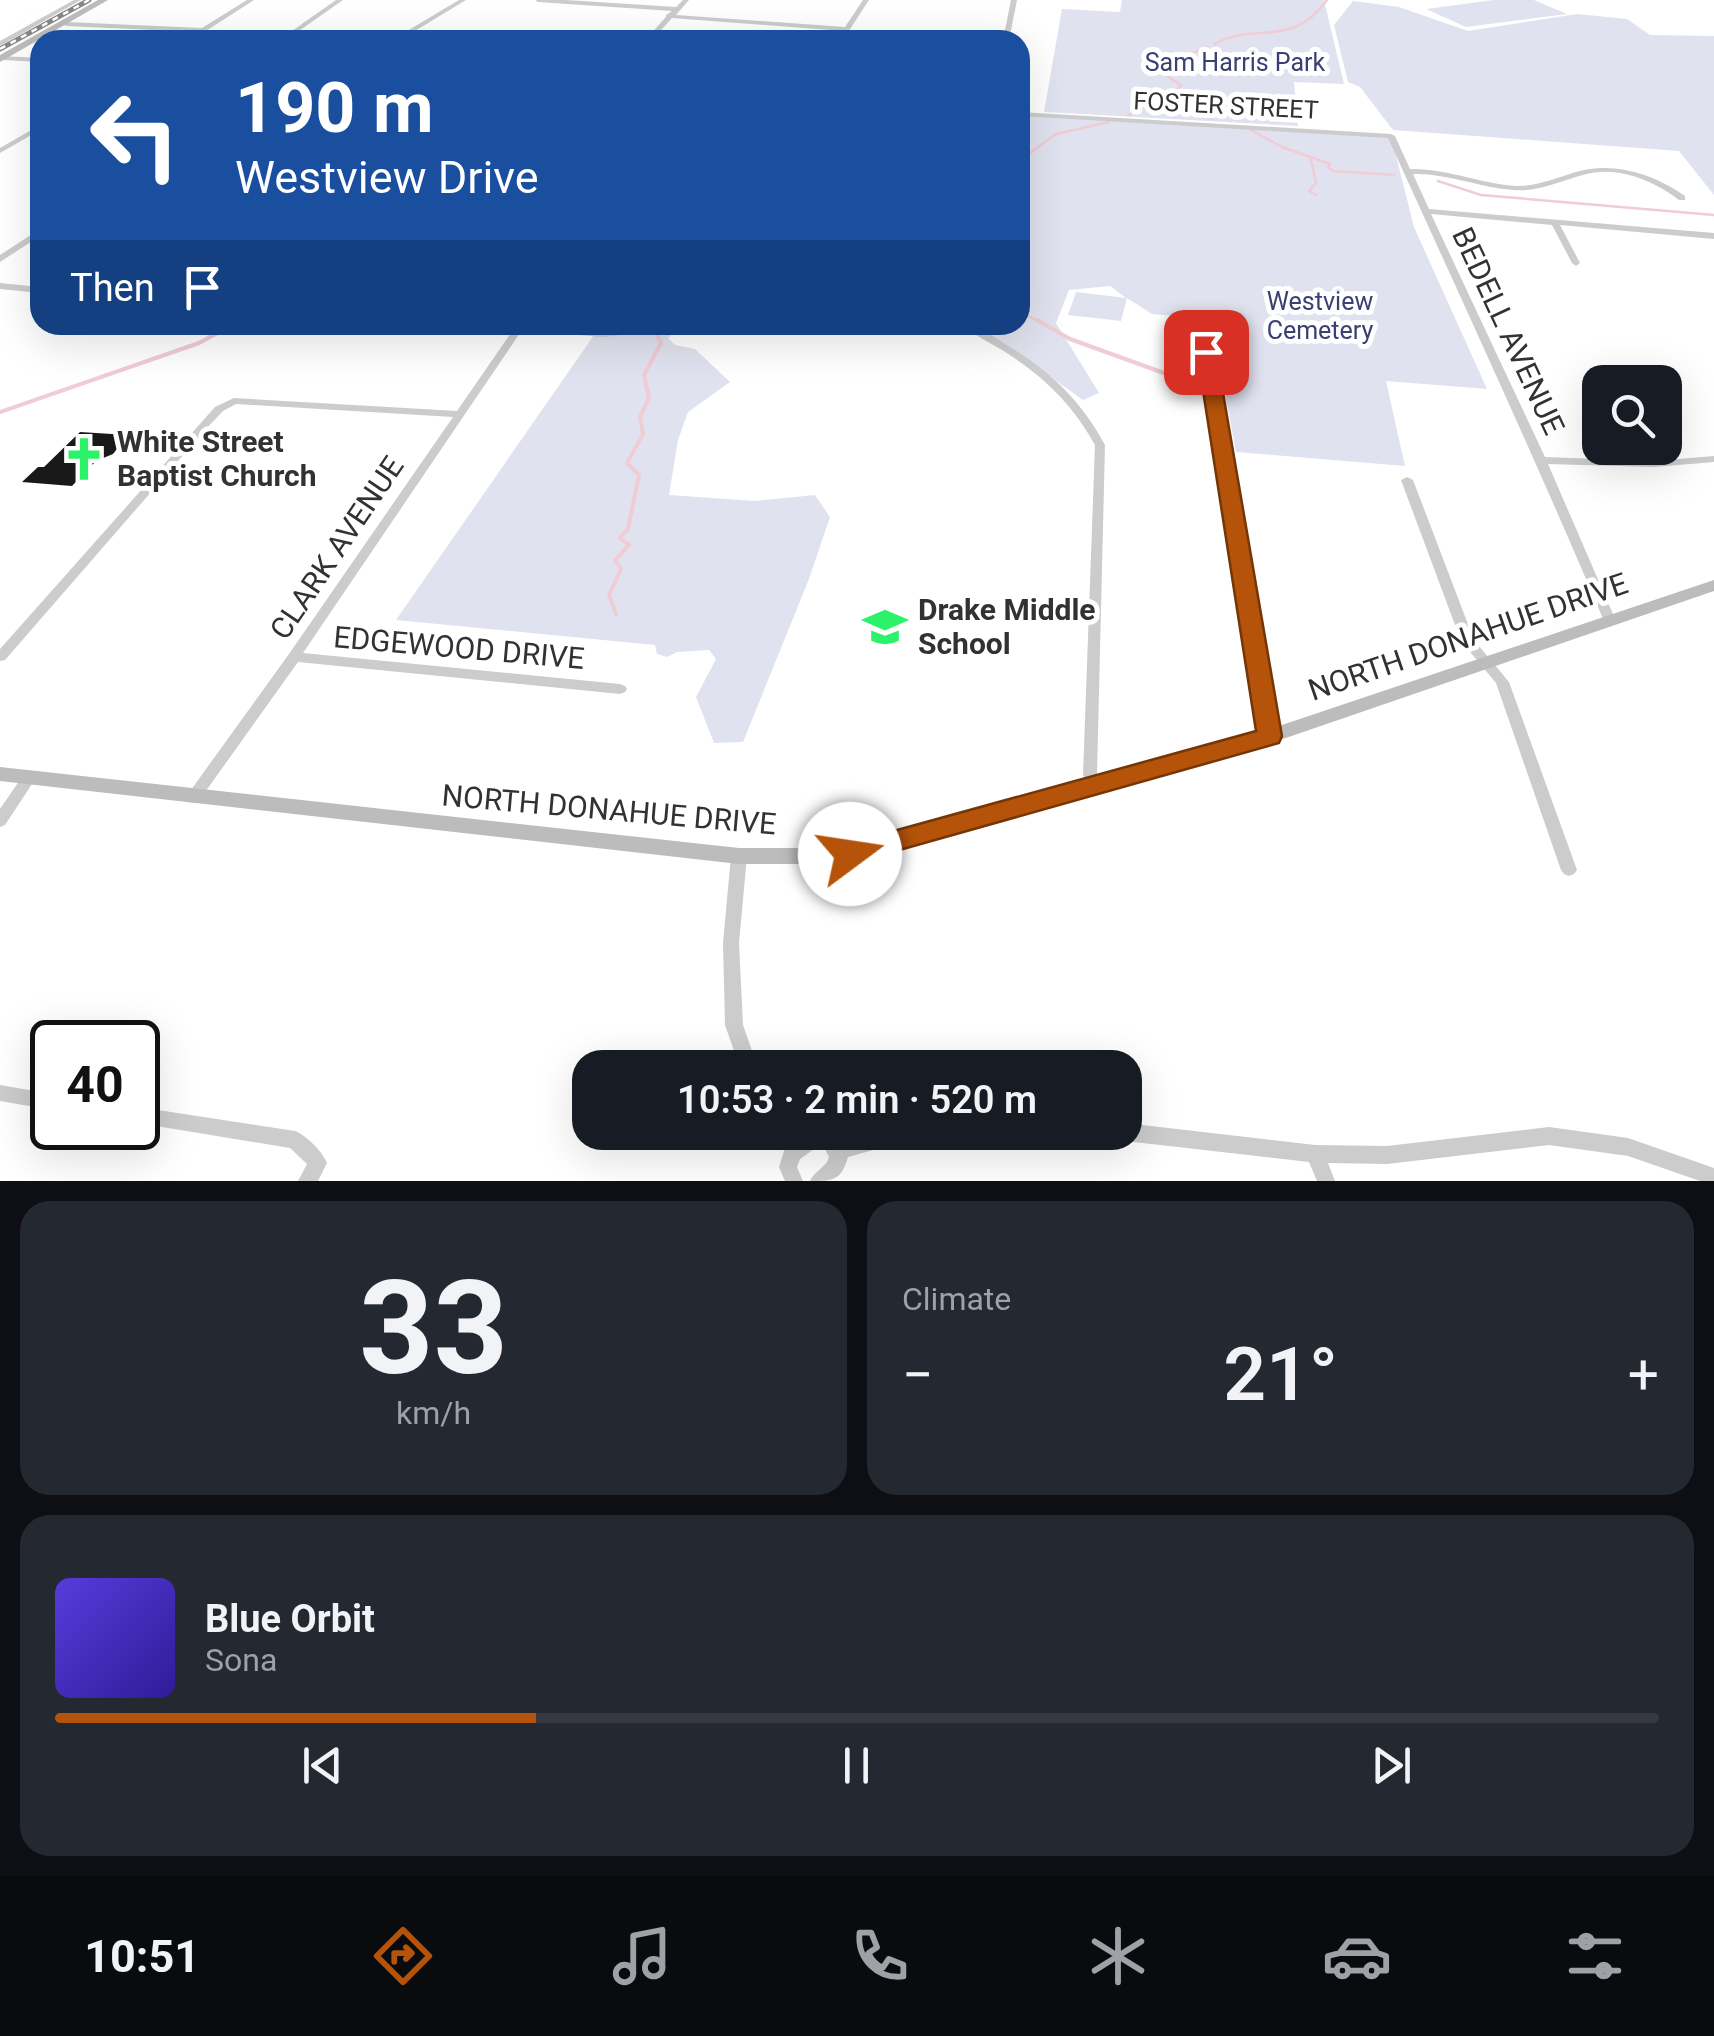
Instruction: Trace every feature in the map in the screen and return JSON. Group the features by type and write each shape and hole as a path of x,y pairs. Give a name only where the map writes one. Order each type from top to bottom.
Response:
{"street":[{"path":"0,44 78,0"},
{"path":"55,30 104,0"},
{"path":"66,24 202,30 251,0"},
{"path":"296,30 340,0"},
{"path":"412,30 463,0"},
{"path":"538,0 676,9"},
{"path":"656,30 686,0"},
{"path":"668,16 846,29 866,0"},
{"path":"1008,30 1014,0"},
{"path":"1,58 30,43"},
{"path":"1,58 30,59"},
{"name":"FOSTER STREET","path":"1030,115 1391,136 1406,172"},
{"path":"0,151 30,133"},
{"path":"1406,172 1450,174 1494,186 1535,190 1581,172 1610,171 1673,190 1682,198"},
{"name":"BEDELL AVENUE","path":"1406,172 1541,460 1610,621"},
{"path":"1424,212 1714,236"},
{"path":"1556,225 1576,262"},
{"path":"0,260 30,239"},
{"path":"0,286 30,289"},
{"name":"CLARK AVENUE","path":"193,798 514,335"},
{"path":"982,335 1055,380 1089,422 1100,445 1090,775 1098,785"},
{"path":"1204,338 1270,736"},
{"path":"0,657 219,409 234,402 457,414"},
{"path":"1541,460 1654,464 1714,460"},
{"path":"1407,480 1468,641 1506,692 1569,870"},
{"name":"NORTH DONAHUE DRIVE","path":"0,774 739,856 850,854 1270,736 1714,586"},
{"name":"EDGEWOOD DRIVE","path":"294,657 620,689"},
{"path":"0,821 29,778"},
{"path":"739,856 731,943 734,1025 743,1050"},
{"path":"0,1093 30,1098"},
{"path":"160,1119 295,1140 318,1163 308,1181"},
{"path":"1142,1134 1315,1154 1387,1154 1549,1136 1628,1147 1714,1177"},
{"path":"791,1150 788,1160 793,1181"},
{"path":"819,1181 836,1167 838,1151 842,1150"},
{"path":"1315,1154 1326,1181"}],"green space":[{"name":"Sam Harris Park","path":"1122,0 1324,0 1344,84 1294,82 1298,126 1044,112 1062,9 1120,12"},
{"path":"1494,0 1534,0 1567,14 1466,27 1426,9"},
{"path":"1353,1 1399,7 1468,31 1577,14 1627,19 1650,35 1714,36 1714,195 1679,151 1393,130 1360,87 1348,82 1334,25"},
{"name":"Westview Cemetery","path":"1030,115 1391,136 1414,227 1487,389 1386,381 1405,466 1236,452 1218,354 1230,346 1231,337 1217,327 1215,319 1152,314 1127,298 1121,321 1068,315 1076,292 1126,298 1110,286 1069,290 1056,323 1099,393 1083,400 984,335 1030,335"},
{"path":"594,335 671,335 668,338 675,345 695,349 730,382 688,412 678,440 669,495 755,501 815,495 830,517 743,742 714,743 696,697 716,659 709,650 677,652 667,657 657,654 655,645 396,620"}],"building":[{"name":"White Street Baptist Church","path":"80,432 128,435 113,454 96,461 72,486 22,482 38,467 44,467"}],"waterway":[{"path":"1215,44 1244,34 1300,25 1327,0"},
{"path":"1128,115 1141,109 1136,101 1139,98 1177,90 1181,85 1168,77 1174,62 1207,47"},
{"path":"1164,95 1172,103 1169,107 1213,119"},
{"path":"1030,153 1056,134 1109,122"},
{"path":"1251,130 1310,157"},
{"path":"1310,157 1330,164 1328,167 1333,171 1394,175"},
{"path":"1310,157 1316,183 1309,191 1316,195"},
{"path":"1438,181 1481,195 1714,215"},
{"path":"1030,317 1041,323"},
{"path":"1037,320 1070,339 1197,385"},
{"path":"0,412 214,335"},
{"path":"616,614 609,595 621,569 615,560 629,545 620,538 628,529 639,475 627,463 643,434 640,417 649,398 644,375 661,343 657,335"}],"railway":[{"path":"35,30 89,0"},
{"path":"0,49 30,32"}],"place":[{"name":"White Street Baptist Church","path":"84,459"},
{"name":"Drake Middle School","path":"885,627"}],"route":[{"path":"850,854 1270,736 1206,352"}]}
